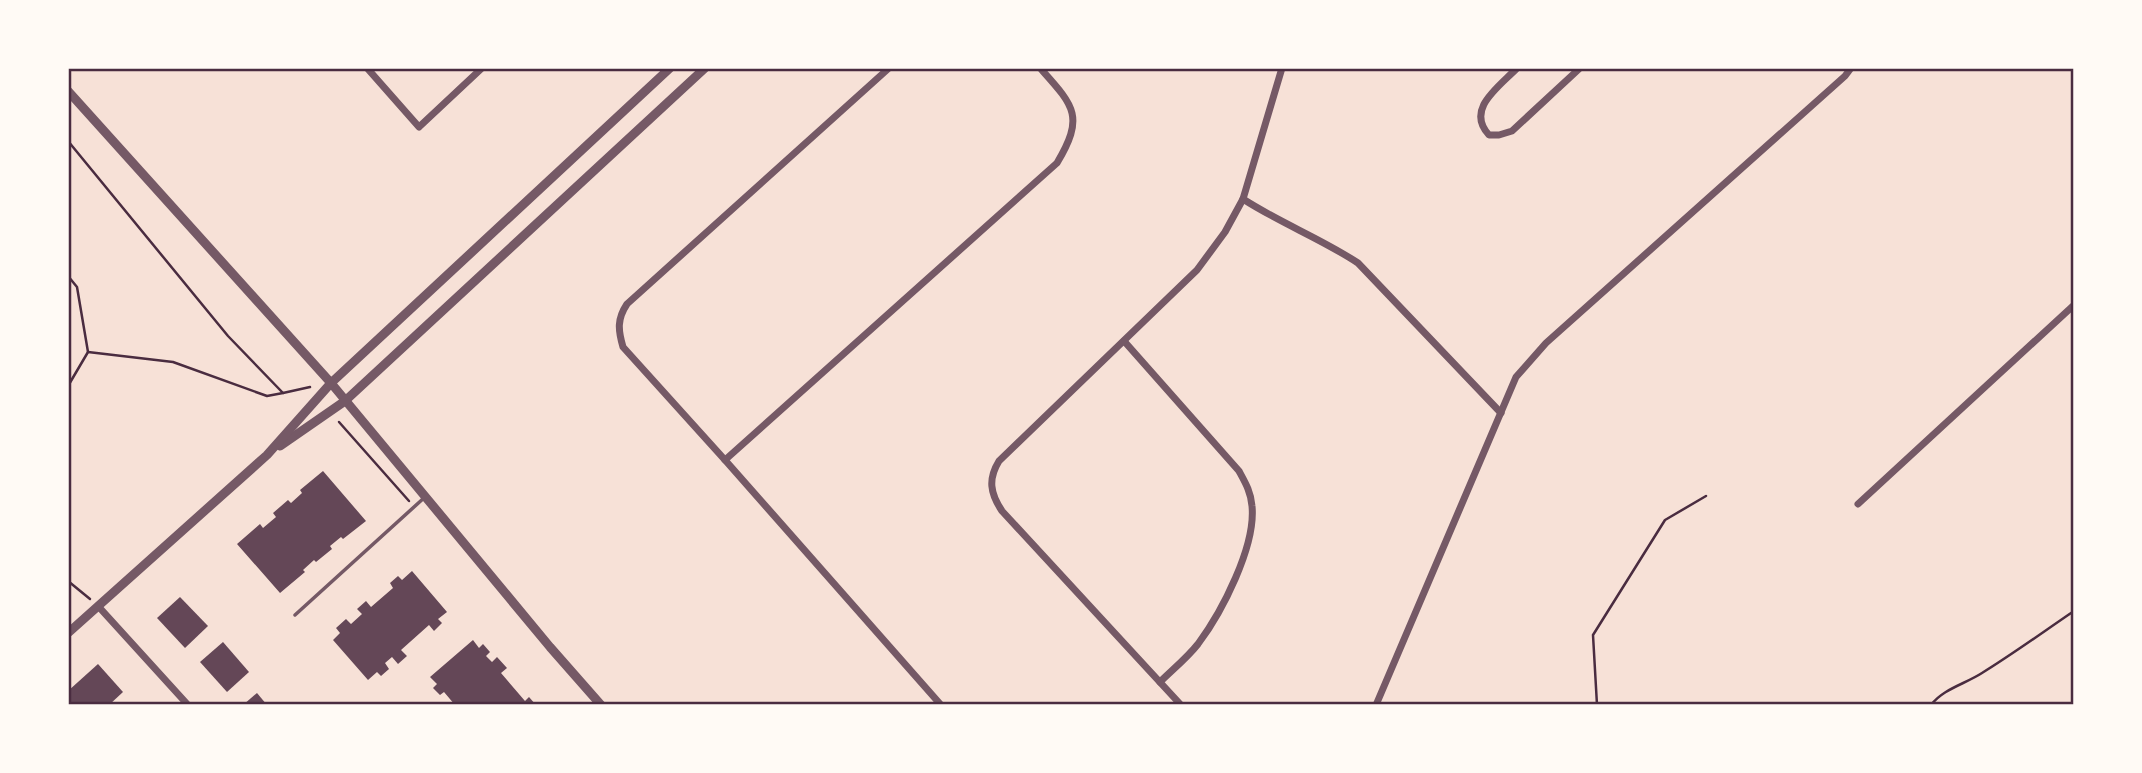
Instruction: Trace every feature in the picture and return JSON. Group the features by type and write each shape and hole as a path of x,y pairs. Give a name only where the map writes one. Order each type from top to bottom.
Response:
{"street":[{"path":"367,68 419,127 482,68"},
{"path":"68,633 267,455 331,383 670,68"},
{"path":"267,455 345,401 705,68"},
{"path":"889,68 627,304 619,316 618,331 623,347 940,705"},
{"path":"725,460 1057,163 1070,141 1072,109 1063,94 1040,68"},
{"path":"1181,705 1002,511 993,497 990,482 999,461 1197,270 1225,232 1243,199 1282,68"},
{"path":"1517,68 1482,105 1481,126 1489,135 1511,131 1580,68"},
{"path":"1376,705 1516,377 1546,343 1851,68"},
{"path":"68,91 331,383 601,705"},
{"path":"1243,199 1358,263 1501,413"},
{"path":"1858,504 2074,305"},
{"path":"1124,341 1238,471 1249,488 1252,505 1252,524 1240,568 1218,613 1196,646 1160,682"},
{"path":"98,606 188,705"}],"lane":[{"path":"295,615 425,497"}],"path":[{"path":"68,141 228,336 283,393"},
{"path":"68,276 77,288 88,352 68,386"},
{"path":"88,352 173,362 267,396 331,383"},
{"path":"1597,705 1593,635 1665,520 1706,496"},
{"path":"68,581 98,606"},
{"path":"1931,705 1939,694 1965,684 2074,611"}],"building":[{"path":"323,471 366,521 330,546 332,549 316,562 314,560 303,570 305,572 280,593 237,544 260,524 263,528 276,517 273,513 288,500 291,503 302,493 300,490"},
{"path":"412,571 447,612 438,619 442,623 434,631 429,625 401,650 407,656 398,664 392,657 385,663 389,669 381,676 377,672 368,680 333,640 340,633 336,628 346,619 351,624 362,614 357,609 366,601 371,607 393,588 390,583 398,576 402,580"},
{"path":"180,597 208,626 185,648 157,618"},
{"path":"473,640 479,648 483,644 490,652 486,656 492,662 497,657 507,668 501,673 525,701 529,697 536,705 455,705 444,692 440,695 433,688 437,684 430,677"},
{"path":"223,642 249,672 227,692 200,662"},
{"path":"98,664 123,692 109,705 73,705 68,699 68,691"},
{"path":"257,693 267,705 243,705"}]}
